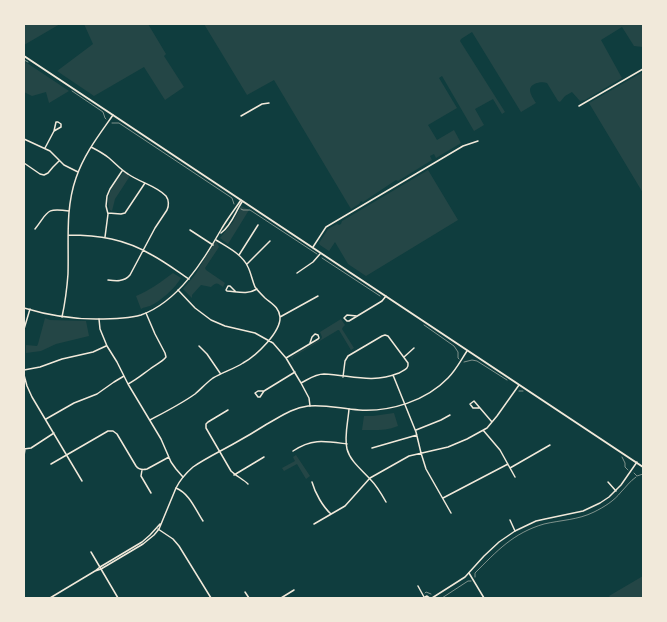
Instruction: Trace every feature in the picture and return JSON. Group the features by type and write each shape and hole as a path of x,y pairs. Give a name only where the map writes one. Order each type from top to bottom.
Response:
{"main road":[{"path":"24,56 313,247 320,254 468,350 643,467"}],"street":[{"path":"579,106 643,69"},
{"path":"242,116 262,104 269,103"},
{"path":"62,317 68,275 69,211 73,188 78,172 91,147 112,115"},
{"path":"45,148 54,131 56,122 62,124 61,127 54,131"},
{"path":"24,139 45,148 54,154 67,167 78,172"},
{"path":"313,247 326,227 463,146 478,141"},
{"path":"91,147 108,157 130,176 164,194 169,205 128,278 108,280"},
{"path":"24,163 40,174 44,175 48,173 59,160"},
{"path":"105,237 108,213 106,206 107,196 122,170"},
{"path":"108,213 125,213 145,183"},
{"path":"219,234 230,223 242,200"},
{"path":"24,308 62,317 99,319 127,318 146,313 165,301 189,279 213,245 222,228 238,207"},
{"path":"35,229 49,211 69,211"},
{"path":"238,255 258,225"},
{"path":"190,230 213,245"},
{"path":"68,235 105,237 120,241 156,257 189,279"},
{"path":"150,420 194,394 220,373 236,367 256,354 277,328 280,317 277,308 257,289 245,261 216,240"},
{"path":"247,264 270,241"},
{"path":"297,273 313,262 320,254"},
{"path":"236,292 230,286 228,286 226,290 227,291 236,292 247,293 257,289"},
{"path":"178,290 195,308 211,320 225,326 255,333 268,340 278,348 301,383 309,398 310,406"},
{"path":"280,317 318,296"},
{"path":"356,316 347,315 344,318 347,321 356,316 382,301 386,296"},
{"path":"24,329 30,309"},
{"path":"128,384 166,357 146,313"},
{"path":"99,319 100,329 107,346 150,420 169,457 183,477"},
{"path":"286,358 318,339 318,335 315,334 310,343"},
{"path":"301,383 316,375 324,374 370,379 382,378 394,375 406,369 408,363 388,336 385,335 348,356 345,361 344,376"},
{"path":"24,370 93,352 107,346"},
{"path":"199,346 207,354 220,373"},
{"path":"404,357 414,348"},
{"path":"95,571 146,543 152,538 158,529 176,488 183,477 193,467 285,413 300,408 324,406 359,410 380,410 405,404 433,390 448,378 468,350"},
{"path":"264,391 294,372"},
{"path":"24,375 32,396 82,481"},
{"path":"394,375 416,430 420,453 426,470 452,513"},
{"path":"46,419 74,403 97,394 124,376"},
{"path":"314,524 345,506 370,478 409,456 448,447 487,428 498,416 520,385"},
{"path":"479,408 473,408 470,404 474,401 492,422"},
{"path":"349,409 346,439 348,450 356,465 379,489 386,502"},
{"path":"228,410 208,422 206,426 228,467 234,475 248,484"},
{"path":"416,430 450,415"},
{"path":"483,430 500,450 515,477"},
{"path":"51,464 108,431 115,432 139,469 147,469 169,457"},
{"path":"24,456 25,449 30,448 54,433"},
{"path":"372,448 417,435"},
{"path":"293,451 300,446 311,442 327,441 347,444"},
{"path":"510,468 550,445"},
{"path":"234,475 264,457"},
{"path":"418,586 423,598 427,596 431,598 465,577 499,542 515,531 536,521 573,514 592,508 609,497 616,490 626,479 637,462"},
{"path":"443,498 508,464"},
{"path":"142,470 141,476 152,493"},
{"path":"312,482 313,487 326,510 331,514"},
{"path":"608,482 616,490"},
{"path":"176,488 183,491 188,497 203,522"},
{"path":"510,520 515,531"},
{"path":"50,598 142,542 158,529"},
{"path":"158,529 173,539 179,546 210,598"},
{"path":"91,552 118,598"},
{"path":"468,573 484,598"},
{"path":"281,598 294,590"},
{"path":"245,592 249,598"}],"path":[{"path":"24,60 30,63"},
{"path":"70,90 103,112 108,121 119,123 233,198 234,204 238,207 243,210 250,210 320,254 382,297"},
{"path":"420,322 454,346 457,350 459,358"},
{"path":"463,362 465,363 470,360 477,361 507,380"},
{"path":"518,390 520,392 521,390 523,391"},
{"path":"621,456 625,463 625,467 628,470"},
{"path":"633,473 637,476"},
{"path":"442,598 468,580 470,582 476,577 474,576 475,573 502,546 515,537 525,531 544,524 593,513 613,501 631,481 637,476 643,474"}],"shaded area":[{"path":"24,24 60,24 24,45"},
{"path":"84,24 148,24 166,54 164,56 184,87 165,100 144,67 94,96 57,71 93,44"},
{"path":"204,24 643,24 643,47 634,46 622,27 601,40 622,78 585,100 580,101 572,92 565,96 560,102 547,83 537,83 532,86 530,90 536,103 521,112 472,32 460,41 505,112 502,114 493,99 475,109 484,125 474,131 442,76 439,78 457,108 428,125 437,140 454,130 461,143 436,158 434,154 430,156 432,160 398,181 396,180 363,202 361,201 351,209 274,80 247,95"},
{"path":"24,61 69,91 49,103 46,92 32,96 24,92"},
{"path":"643,72 643,193 589,103"},
{"path":"428,170 458,220 366,276 348,264 335,242 329,251 320,245 319,243 328,229 337,224 341,224 342,221"},
{"path":"124,172 130,176 115,199 112,211 110,210 108,200 109,194 117,180"},
{"path":"241,206 249,210 228,244 220,238 233,222"},
{"path":"216,240 219,247 205,268 225,283 223,287 217,284 211,287 201,285 192,295 192,298 183,289 195,275"},
{"path":"173,273 181,278 175,286 159,301 141,309 136,296 160,283"},
{"path":"45,318 50,320 86,321 89,336 56,344 41,351 26,353 26,345 37,346"},
{"path":"341,319 345,325 342,329 354,348 351,350 338,330 293,357 292,360 291,357 321,339 322,337 320,332"},
{"path":"394,413 398,426 394,428 376,430 362,430 364,416"},
{"path":"296,455 310,476 306,479 297,464 284,471 282,468 295,461 293,457"},
{"path":"643,576 643,598 611,598 609,596"}]}
